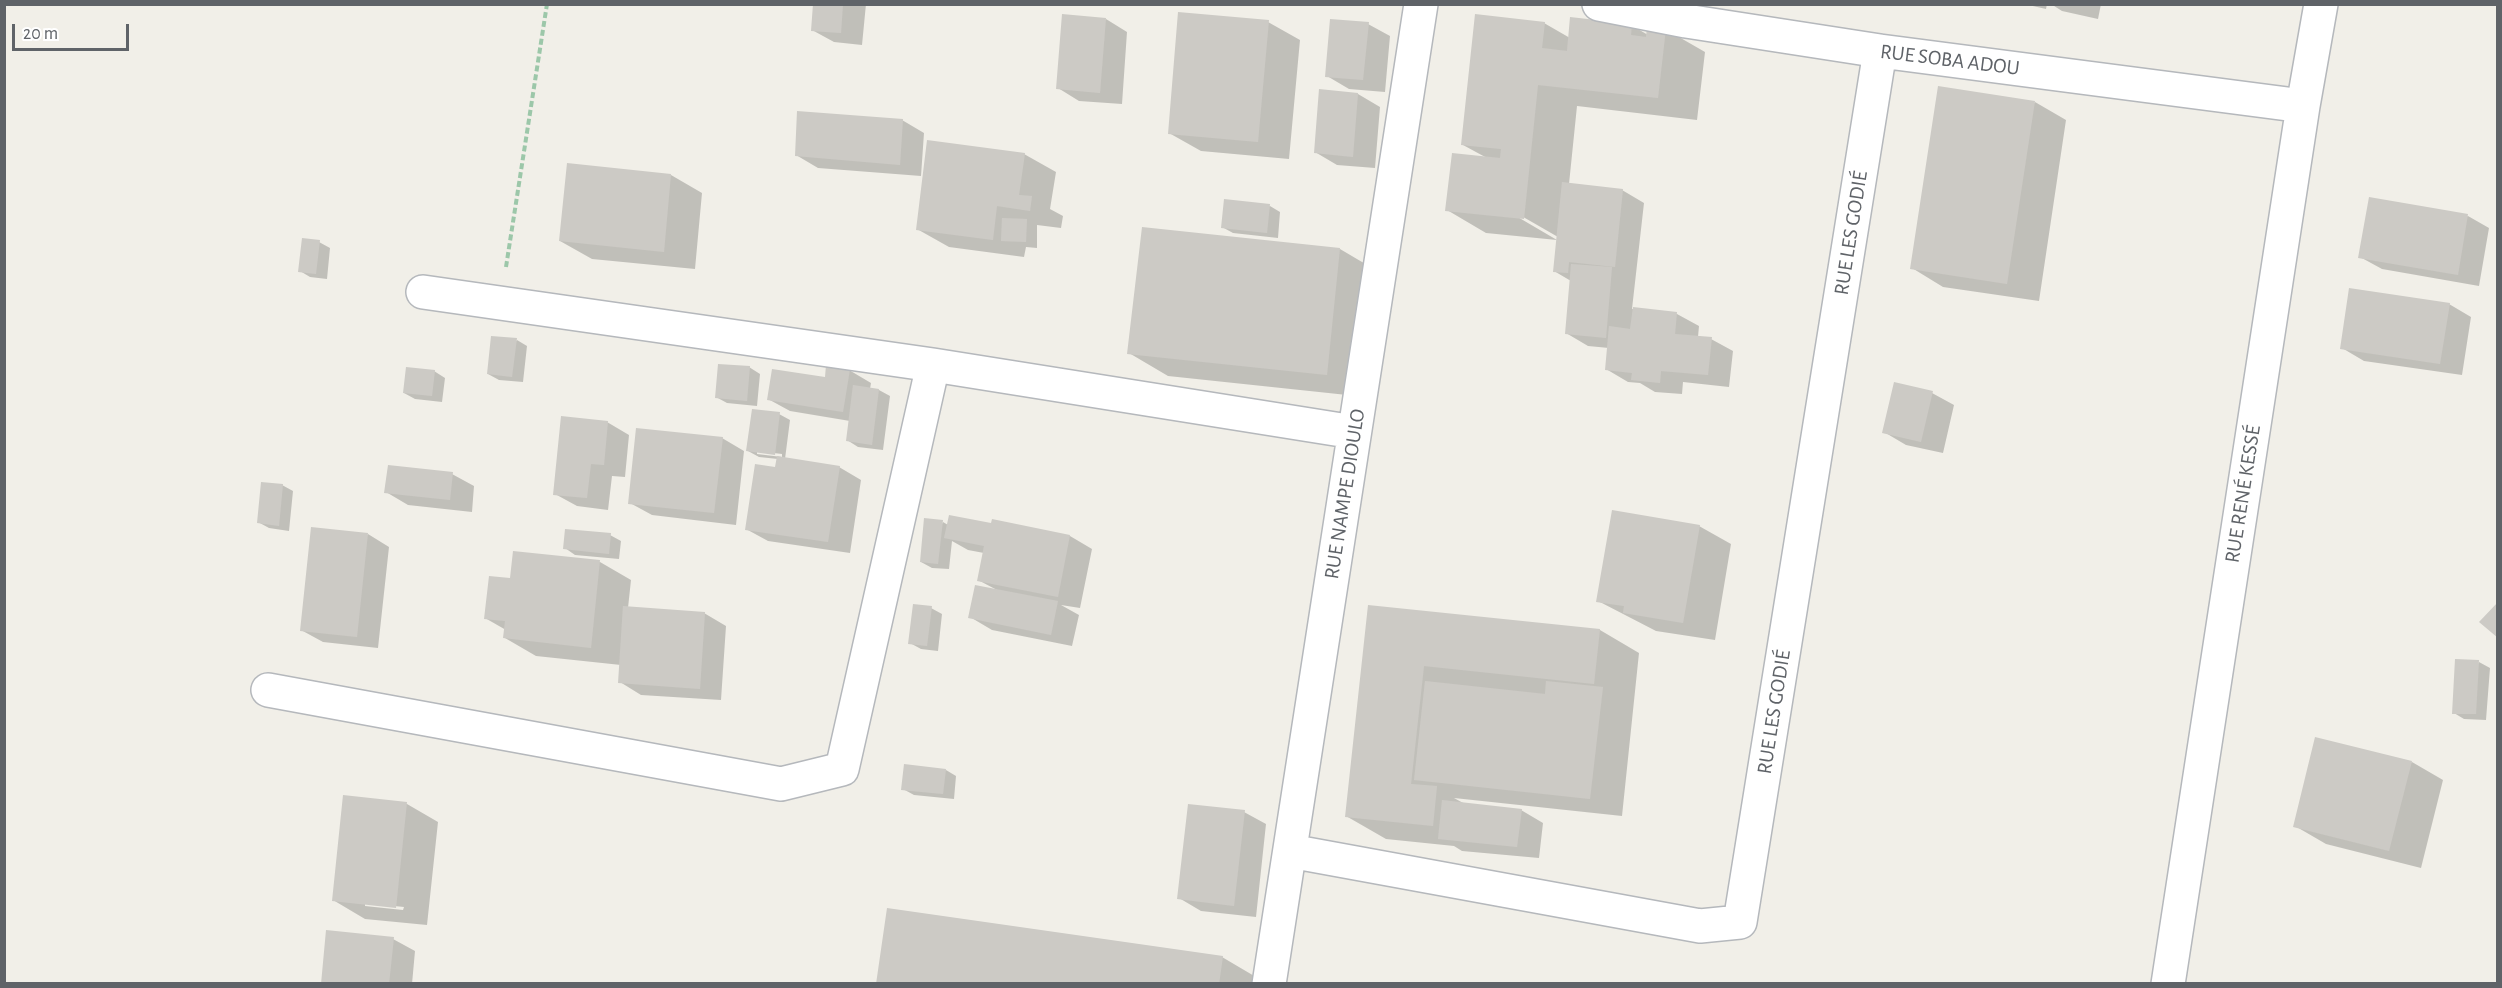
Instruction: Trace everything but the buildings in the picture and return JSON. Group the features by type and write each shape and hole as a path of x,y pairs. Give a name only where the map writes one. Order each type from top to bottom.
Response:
{"street":[{"name":"RUE NAMPE DIOULO","path":"1269,984 1421,4"},
{"name":"RUE SOBA ADOU","path":"1599,4 1686,21 1880,51 2302,106"},
{"name":"RUE RENÉ KESSÉ","path":"2168,984 2302,106 2320,4"},
{"name":"RUE LES GODIÉ","path":"1290,851 1700,926 1740,922 1880,51"},
{"path":"423,292 933,365 1354,432"},
{"path":"268,690 781,784 842,770 933,365"}],"path":[{"path":"501,303 547,4"}]}
